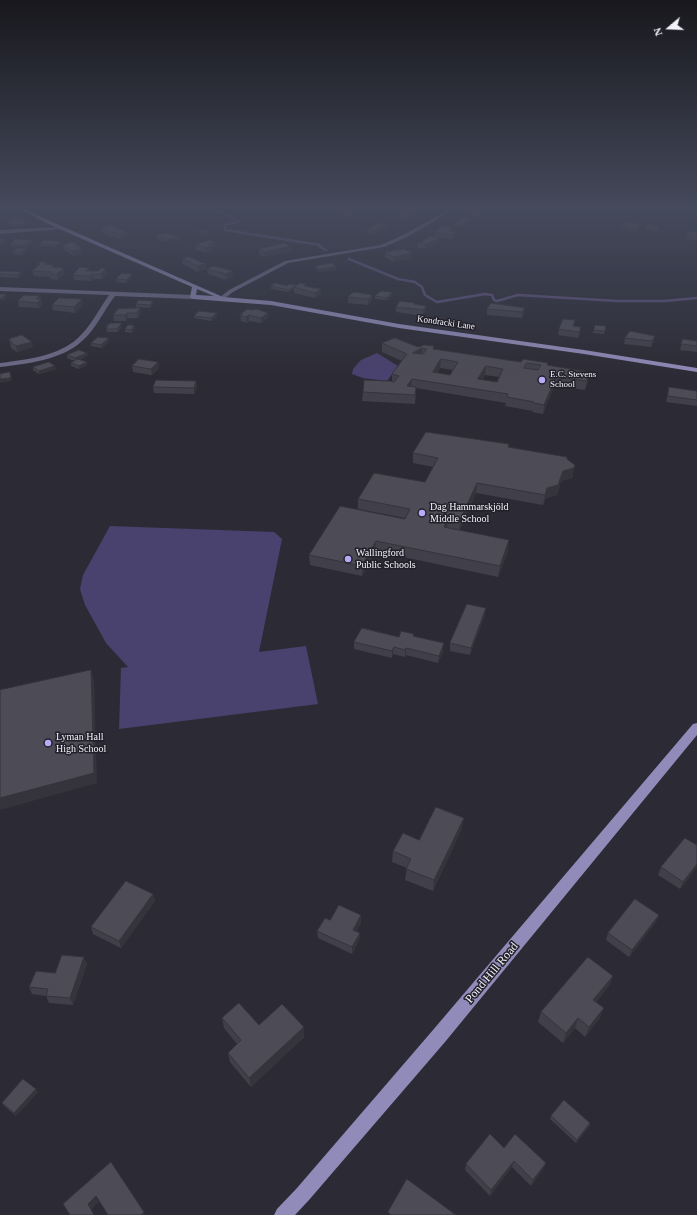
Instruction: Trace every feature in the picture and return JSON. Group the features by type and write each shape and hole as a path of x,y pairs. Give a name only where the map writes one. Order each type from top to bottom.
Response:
{"main road":[{"name":"Kondracki Lane","path":"145,265 195,287 214,293 222,298 281,304 389,324 697,370"},
{"path":"195,287 195,295 193,297 222,298"},
{"name":"Pond Hill Road","path":"283,1215 303,1194 444,1030 697,727"}],"street":[{"path":"222,298 231,291 282,265"},
{"path":"0,289 193,297"},
{"path":"0,364 12,364 47,356 63,350 80,340 113,294"}],"shaded area":[{"path":"377,353 398,366 387,381 363,378 352,374 353,369 361,360"},
{"path":"110,526 274,532 282,539 259,652 306,646 318,704 119,729 121,668 128,667 106,643 85,605 80,589 83,575"}],"building":[{"path":"39,265 54,265 52,267 64,268 57,274 50,274 52,272 32,271"},
{"path":"334,265 336,267 319,269 316,266"},
{"path":"214,266 233,271 226,274 207,269"},
{"path":"80,267 89,268 86,271 98,271 101,268 106,268 101,274 92,274 90,276 73,275"},
{"path":"0,271 22,272 17,275 0,274"},
{"path":"122,273 132,274 126,280 116,279"},
{"path":"275,283 287,286 289,284 296,285 289,290 271,286"},
{"path":"300,283 306,284 304,286 321,289 315,293 294,287"},
{"path":"381,291 392,292 387,298 375,296"},
{"path":"354,292 372,295 368,299 348,297"},
{"path":"0,294 6,294 0,299"},
{"path":"24,295 40,296 36,299 41,299 37,303 18,301"},
{"path":"59,298 82,299 74,307 52,305"},
{"path":"139,300 153,301 150,305 136,304"},
{"path":"400,301 426,306 423,310 396,307"},
{"path":"491,303 525,308 522,312 487,309"},
{"path":"140,308 137,313 113,315 118,309"},
{"path":"248,309 256,309 268,313 261,318 249,315 246,317 240,316 243,314 240,314"},
{"path":"199,311 217,313 211,318 194,316"},
{"path":"563,319 575,320 573,326 581,327 579,332 559,329"},
{"path":"111,323 122,323 117,329 106,329 108,326 106,326"},
{"path":"128,325 134,325 131,330 125,329"},
{"path":"595,325 606,326 605,331 594,330"},
{"path":"630,331 655,336 652,341 625,338"},
{"path":"22,335 32,342 16,346 10,342 12,342 9,339"},
{"path":"98,337 109,338 101,345 91,343"},
{"path":"395,338 418,347 424,345 434,346 433,349 521,362 523,359 548,363 547,365 589,372 587,381 556,377 544,405 507,397 508,394 412,379 407,386 416,387 415,395 363,392 364,380 394,382 399,376 392,374 407,354 382,343","holes":["422,348 427,349 423,354 413,353","441,359 458,362 450,375 433,372","527,363 541,365 538,370 524,368","486,366 503,369 497,382 478,379"]},
{"path":"683,339 697,341 697,346 681,344"},
{"path":"79,350 87,353 75,358 67,355"},
{"path":"78,359 87,362 79,366 71,363"},
{"path":"139,359 158,362 151,369 132,366"},
{"path":"49,362 55,366 39,371 33,367"},
{"path":"10,372 11,378 0,379 0,374"},
{"path":"156,380 196,381 194,388 153,387"},
{"path":"669,387 697,391 697,400 668,396"},
{"name":"Dag Hammarskjöld Middle School","path":"426,432 509,444 508,447 567,457 567,459 575,465 574,468 563,471 558,485 547,488 545,495 477,483 460,520 448,518 444,527 509,540 500,566 376,541 362,566 309,555 340,506 405,519 410,509 358,499 374,473 425,482 438,458 413,453"},
{"path":"467,604 486,608 471,648 450,643"},
{"path":"362,628 399,637 401,631 414,634 413,636 444,643 439,656 406,648 405,650 394,647 392,651 354,642"},
{"name":"Lyman Hall High School","path":"91,670 94,773 0,798 0,690"},
{"path":"436,807 464,818 434,880 406,869 411,859 393,851 403,833 419,840"},
{"path":"685,838 697,845 697,864 683,882 661,867"},
{"path":"126,881 153,894 119,941 91,927"},
{"path":"635,899 659,915 632,950 608,933"},
{"path":"339,905 361,915 353,930 360,933 352,947 317,931 325,918 330,920"},
{"path":"62,955 84,957 70,998 46,996 48,989 29,987 36,971 55,973"},
{"path":"588,957 613,976 593,1000 604,1008 589,1027 578,1018 566,1033 541,1012"},
{"path":"239,1003 259,1025 282,1004 304,1027 249,1078 228,1053 241,1040 222,1018"},
{"path":"23,1079 36,1089 14,1113 2,1103"},
{"path":"564,1100 590,1123 577,1140 551,1116"},
{"path":"490,1134 504,1148 515,1134 546,1163 533,1180 514,1161 491,1190 466,1164"},
{"path":"111,1162 144,1212 141,1215 108,1215 96,1196 88,1204 94,1215 70,1215 63,1204"},
{"path":"407,1179 456,1215 391,1215 388,1212"}],"waterway":[{"path":"363,265 398,279 415,282 422,287 425,295 437,302 485,294 492,295 494,300 497,301 518,295 618,301 664,301 697,298"}],"place":[{"name":"E.C. Stevens School","path":"542,380"},
{"name":"Dag Hammarskjöld Middle School","path":"422,513"},
{"name":"Wallingford Public Schools","path":"348,559"},
{"name":"Lyman Hall High School","path":"48,743"}]}
